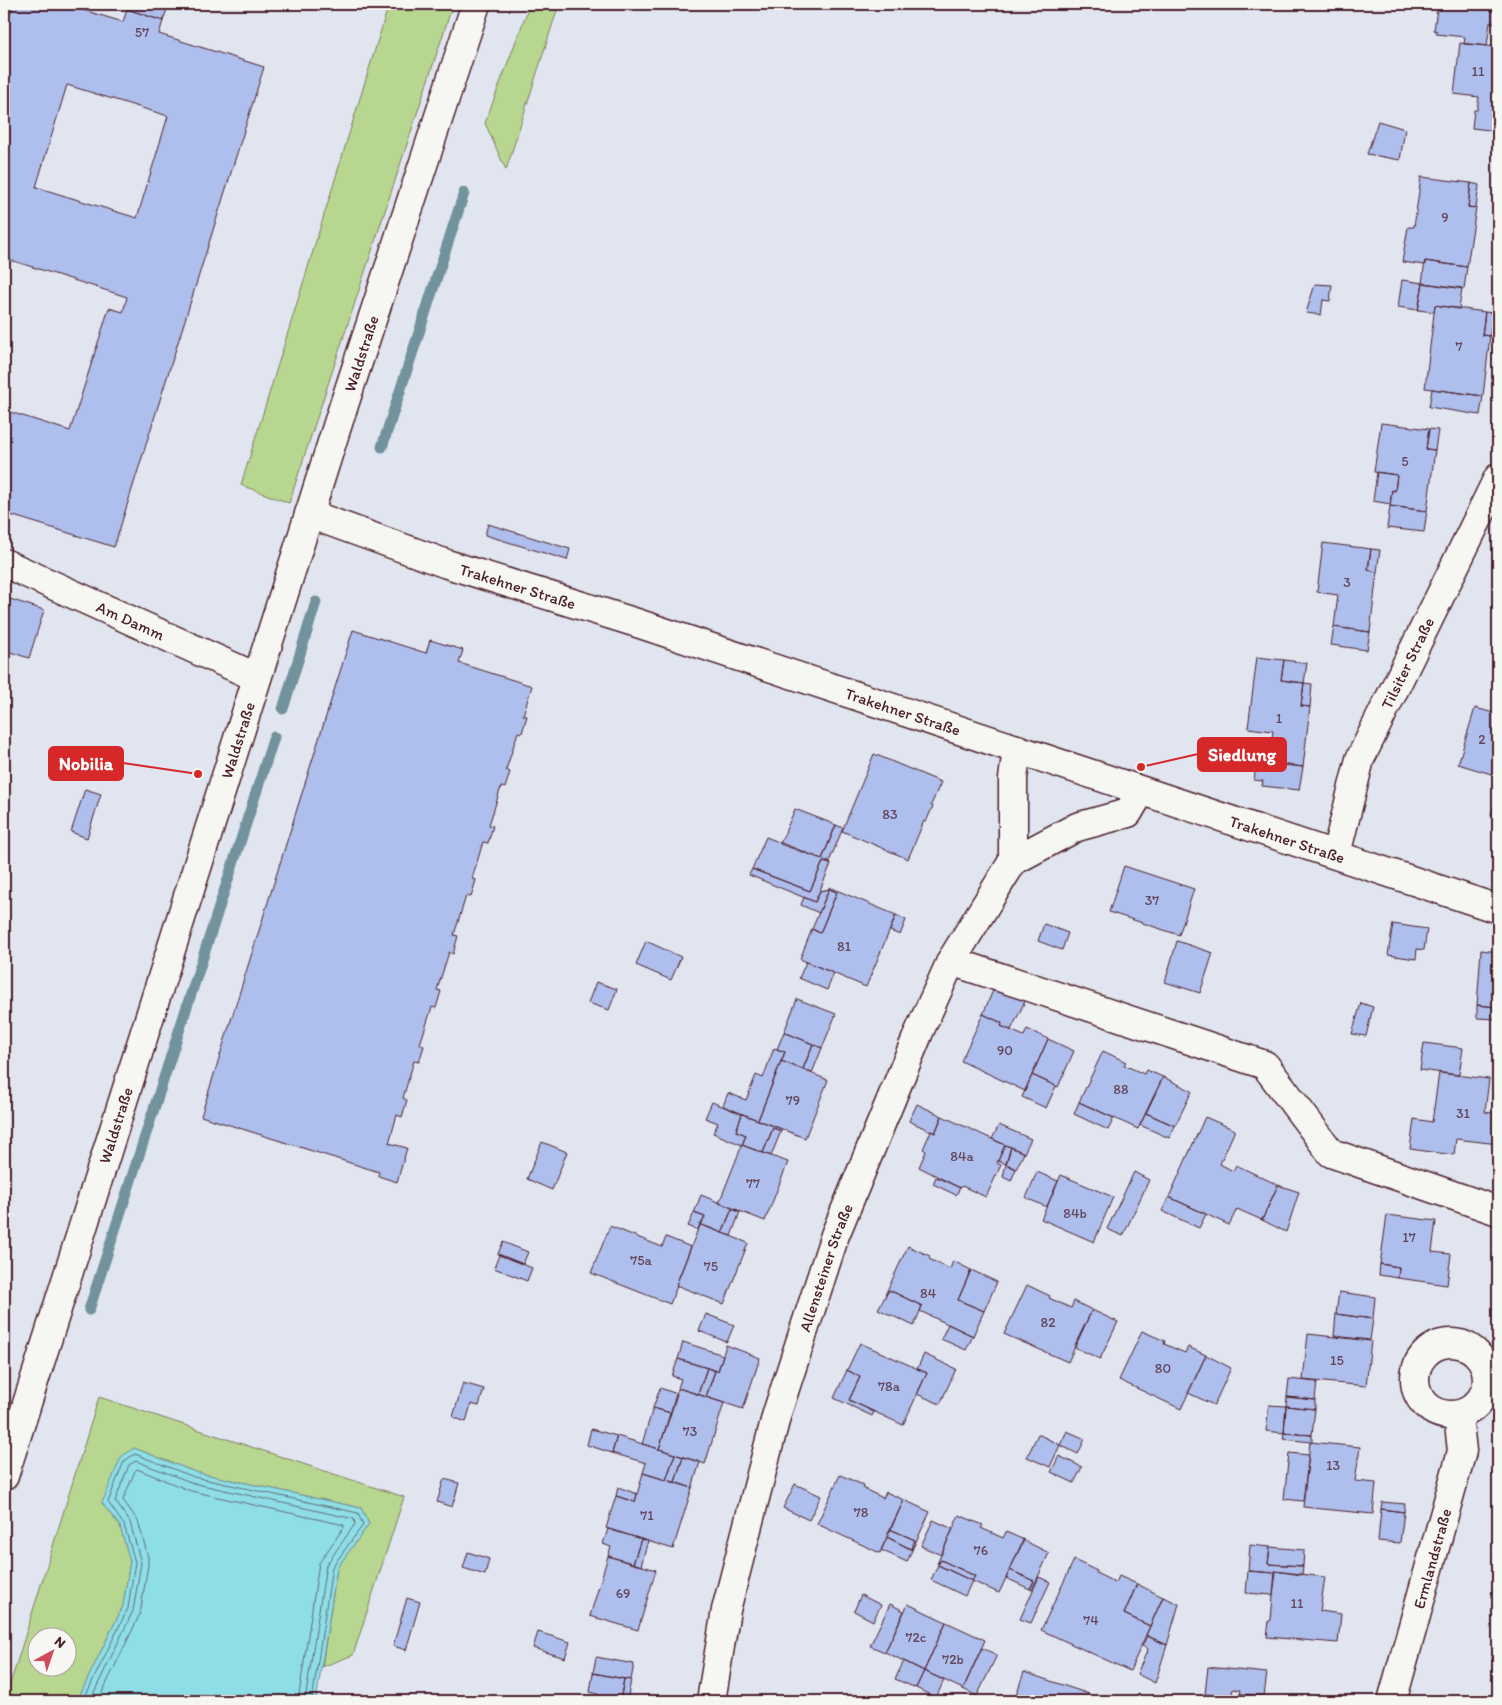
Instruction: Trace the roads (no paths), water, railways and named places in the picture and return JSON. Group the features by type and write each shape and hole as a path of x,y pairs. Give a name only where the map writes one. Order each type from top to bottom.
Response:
{"street":[{"name":"Waldstraße","path":"4,1476 256,678 476,4"},
{"name":"Tilsiter Straße","path":"1336,854 1360,759 1498,478"},
{"name":"Trakehner Straße","path":"309,514 447,564 636,623 1498,909"},
{"name":"Am Damm","path":"4,562 256,678"},
{"path":"1017,749 1013,779 1013,861 1077,827 1128,812 1141,791"},
{"name":"Allensteiner Straße","path":"711,1701 726,1610 777,1413 835,1235 919,1032 951,961 1013,861"},
{"path":"951,961 1265,1065 1331,1153 1498,1211"},
{"name":"Ermlandstraße","path":"1392,1701 1462,1452 1458,1415"}],"water":[{"path":"134,1448 195,1472 361,1508 369,1524 337,1568 316,1701 77,1701 123,1606 130,1561 120,1526 102,1503 121,1457"}],"waterway":[{"path":"382,447 464,193"},
{"path":"283,709 316,602"},
{"path":"89,1310 274,737"}],"place":[{"name":"Siedlung","path":"1141,767"},
{"name":"Nobilia","path":"198,774"}]}
